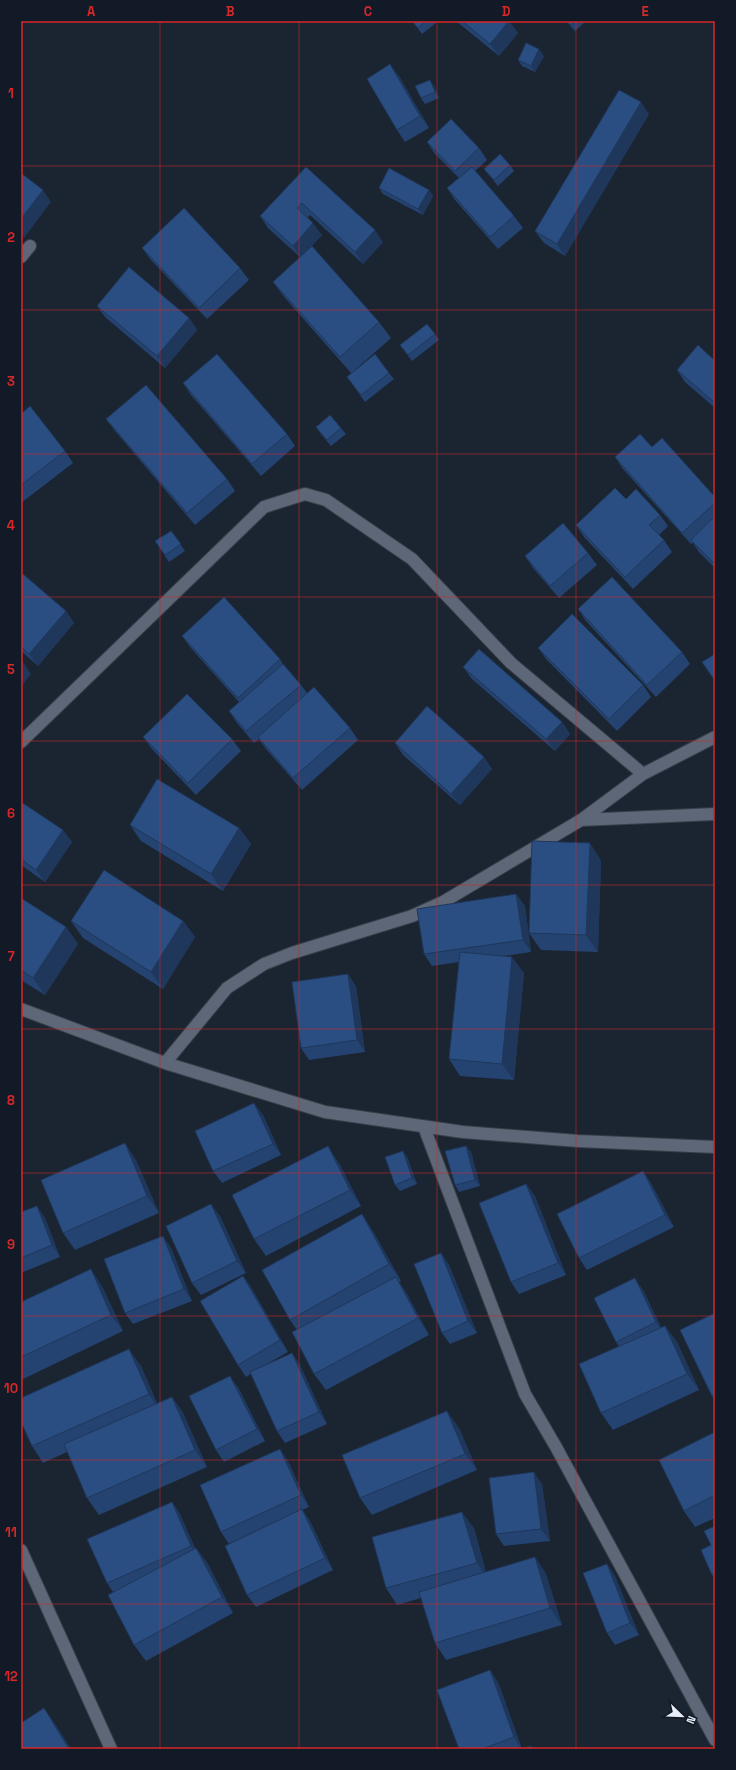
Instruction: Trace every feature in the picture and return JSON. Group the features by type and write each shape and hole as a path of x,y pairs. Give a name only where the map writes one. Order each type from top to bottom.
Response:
{"street":[{"path":"21,258 30,246"},
{"path":"21,742 264,507 305,494 326,500 412,559 511,663 643,774"},
{"path":"165,1063 227,988 264,964 292,953 412,916 443,902 581,820 643,774 715,737"},
{"path":"581,820 715,814"},
{"path":"21,1009 165,1063 325,1112 463,1132 578,1141 715,1146"},
{"path":"424,1126 525,1394 556,1447 715,1740"},
{"path":"21,1550 111,1749"}],"building":[{"path":"412,21 426,21 418,28"},
{"path":"462,21 509,21 490,44"},
{"path":"567,21 575,21 571,25"},
{"path":"526,43 539,49 531,66 518,60"},
{"path":"390,64 420,116 397,130 367,79"},
{"path":"430,80 435,92 421,98 415,86"},
{"path":"619,90 641,102 557,244 535,231"},
{"path":"451,119 479,148 455,171 427,142"},
{"path":"500,154 510,165 494,180 484,169"},
{"path":"306,167 375,230 355,252 302,203 297,208 313,223 293,246 260,216"},
{"path":"472,167 514,216 490,237 447,188"},
{"path":"389,168 429,190 418,209 379,188"},
{"path":"21,173 43,190 21,219"},
{"path":"184,208 240,268 199,308 142,248"},
{"path":"312,246 379,322 340,357 273,282"},
{"path":"129,267 189,318 157,356 97,306"},
{"path":"427,324 435,334 408,355 400,345"},
{"path":"698,345 715,361 715,403 677,370"},
{"path":"217,354 287,434 252,464 183,383"},
{"path":"375,354 389,373 361,395 347,377"},
{"path":"146,385 227,479 187,513 106,419"},
{"path":"30,406 65,451 21,485 21,414"},
{"path":"330,415 341,428 327,440 316,427"},
{"path":"640,434 652,447 662,438 715,497 715,503 682,533 615,457"},
{"path":"615,488 626,499 636,489 660,515 649,525 664,540 625,577 576,525"},
{"path":"715,516 715,564 691,540"},
{"path":"563,523 588,553 550,586 525,556"},
{"path":"171,531 181,544 165,555 155,541"},
{"path":"23,574 66,611 29,654 21,646 21,577"},
{"path":"612,577 682,652 647,685 578,609"},
{"path":"224,597 280,659 238,698 182,636"},
{"path":"572,614 643,685 609,719 538,648"},
{"path":"479,649 562,722 546,739 463,667"},
{"path":"715,654 715,676 713,678 702,662"},
{"path":"283,664 301,685 246,731 229,711"},
{"path":"314,687 350,728 293,778 258,737"},
{"path":"187,694 232,739 188,783 143,737"},
{"path":"427,706 484,757 451,794 395,743"},
{"path":"157,779 239,828 211,874 130,825"},
{"path":"21,802 63,830 36,870 21,859"},
{"path":"532,841 590,843 586,935 529,933"},
{"path":"104,870 183,921 151,972 71,921"},
{"path":"516,894 523,940 424,954 417,909"},
{"path":"21,898 66,927 33,978 21,970"},
{"path":"460,952 512,957 502,1064 449,1059"},
{"path":"348,974 357,1040 301,1048 292,982"},
{"path":"254,1103 273,1144 213,1171 195,1131"},
{"path":"125,1143 147,1196 63,1233 41,1180"},
{"path":"328,1146 350,1190 254,1239 232,1195"},
{"path":"466,1146 475,1180 455,1185 445,1151"},
{"path":"403,1151 412,1178 395,1185 385,1157"},
{"path":"643,1171 665,1215 579,1258 557,1214"},
{"path":"526,1184 558,1263 511,1282 479,1203"},
{"path":"211,1204 237,1261 192,1283 166,1226"},
{"path":"37,1206 52,1245 21,1258 21,1212"},
{"path":"362,1214 389,1264 290,1320 262,1270"},
{"path":"163,1236 184,1289 125,1313 104,1259"},
{"path":"441,1253 468,1321 442,1333 414,1264"},
{"path":"91,1269 111,1315 21,1357 21,1302"},
{"path":"243,1276 280,1340 238,1365 200,1301"},
{"path":"396,1277 418,1318 314,1374 292,1332"},
{"path":"635,1278 656,1322 616,1342 594,1298"},
{"path":"715,1313 715,1395 712,1396 680,1330"},
{"path":"665,1326 687,1374 601,1413 579,1364"},
{"path":"129,1349 149,1394 32,1446 21,1422 21,1398"},
{"path":"292,1353 319,1412 277,1431 250,1372"},
{"path":"230,1376 257,1429 216,1450 189,1396"},
{"path":"172,1397 195,1450 87,1498 64,1444"},
{"path":"447,1411 465,1454 360,1498 342,1455"},
{"path":"715,1432 715,1495 684,1511 659,1460"},
{"path":"280,1449 301,1495 221,1532 200,1485"},
{"path":"534,1472 541,1529 496,1534 489,1478"},
{"path":"172,1502 191,1546 107,1583 87,1539"},
{"path":"302,1509 325,1558 247,1595 225,1546"},
{"path":"462,1512 477,1563 386,1588 372,1537"},
{"path":"715,1526 715,1573 712,1575 701,1550 711,1545 704,1531"},
{"path":"196,1548 222,1597 134,1645 108,1595"},
{"path":"535,1557 550,1608 435,1643 419,1592"},
{"path":"607,1564 630,1623 607,1633 583,1573"},
{"path":"490,1670 514,1737 482,1749 459,1749 437,1690"},
{"path":"44,1708 69,1749 21,1749 21,1723"},
{"path":"531,1746 532,1749 522,1749"}]}
